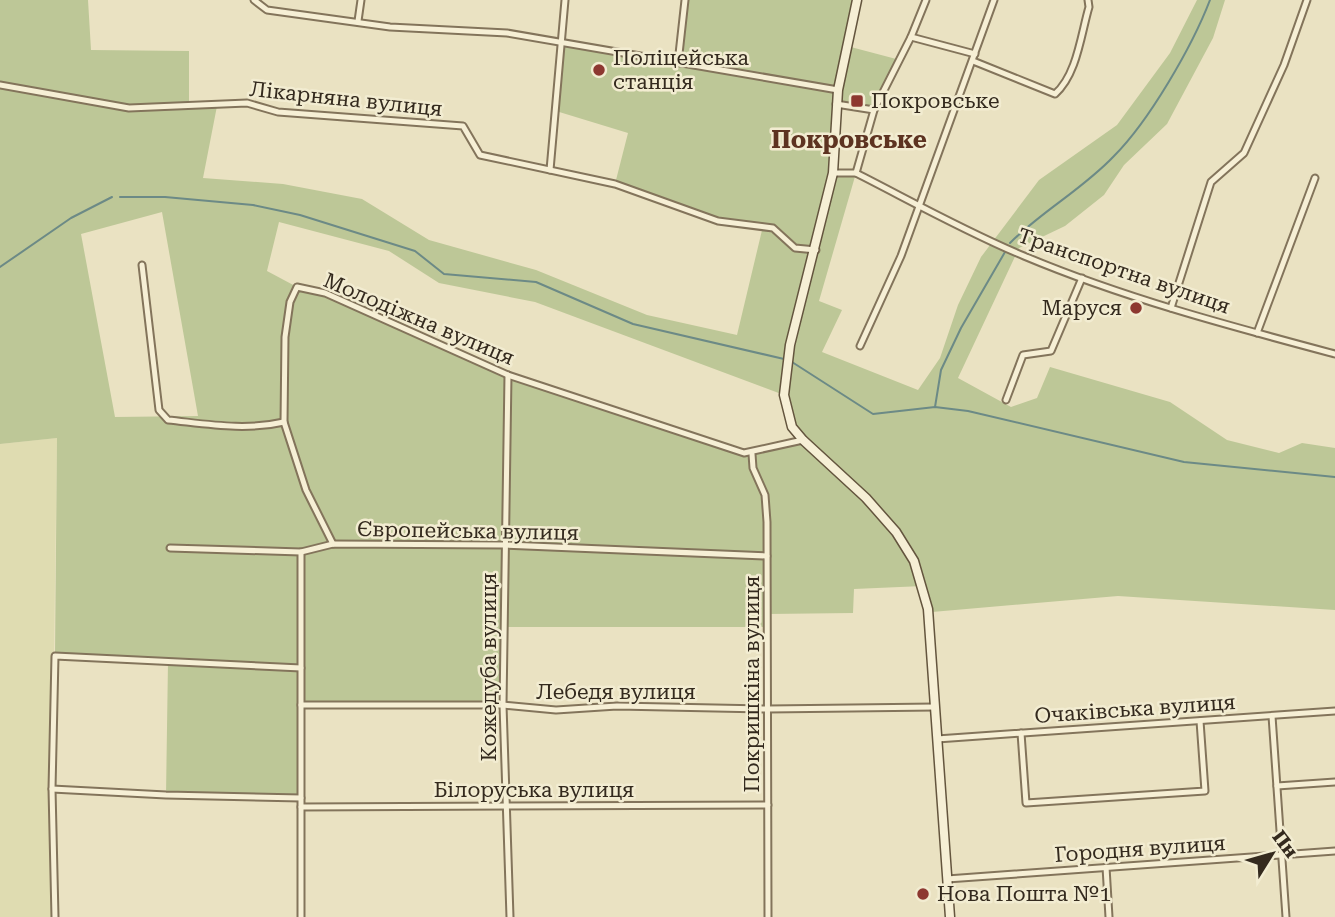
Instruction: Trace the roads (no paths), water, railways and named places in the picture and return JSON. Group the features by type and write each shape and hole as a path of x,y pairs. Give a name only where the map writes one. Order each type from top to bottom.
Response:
{"street":[{"path":"254,0 267,10 390,27 507,33 838,90"},
{"path":"358,21 361,0"},
{"path":"550,170 565,0"},
{"path":"678,64 685,0"},
{"path":"857,0 836,104 833,173 785,370 787,413 803,440 884,517 914,561 923,586 950,917"},
{"path":"856,173 874,110 911,37 926,0"},
{"path":"860,346 901,256 995,0"},
{"path":"973,61 1055,94 1066,80 1075,57 1089,7 1087,0"},
{"path":"1171,307 1211,182 1244,153 1284,65 1307,0"},
{"path":"911,37 975,54"},
{"name":"Лікарняна вулиця","path":"0,85 130,108 247,103 278,112 463,126 480,155 615,184 718,221 773,228 795,248 816,250"},
{"path":"836,104 874,110"},
{"name":"Транспортна вулиця","path":"833,173 856,173 1023,255 1082,278 1257,333 1335,354"},
{"path":"1257,333 1315,178"},
{"path":"142,265 159,410 168,420 239,428 260,428 284,422 306,489 333,544"},
{"path":"1006,400 1023,355 1051,351 1082,278"},
{"name":"Молодіжна вулиця","path":"284,422 285,337 290,302 296,287 325,293 508,375 752,454"},
{"name":"Кожедуба вулиця","path":"508,375 503,705 510,917"},
{"path":"752,454 803,440"},
{"name":"Покришкіна вулиця","path":"752,454 753,468 765,495 768,917"},
{"name":"Європейська вулиця","path":"170,548 301,552 333,544 505,545 767,556"},
{"path":"301,552 301,917"},
{"path":"55,917 52,789 55,656 301,668"},
{"name":"Лебедя вулиця","path":"301,705 503,705 556,710 617,706 768,709 933,707"},
{"name":"Очаківська вулиця","path":"937,739 1335,711"},
{"path":"1272,716 1286,917"},
{"path":"1021,733 1026,803 1205,791 1200,721"},
{"path":"1277,786 1335,782"},
{"path":"52,789 301,798"},
{"name":"Білоруська вулиця","path":"301,807 768,805"},
{"name":"Городня вулиця","path":"947,879 1335,850"},
{"path":"1106,867 1110,917"}],"waterway":[{"path":"1010,243 1102,168 1127,141 1168,82 1210,0"},
{"path":"0,267 71,218 112,197"},
{"path":"120,197 165,197 253,205 300,215 415,251 444,274 536,282 633,324 784,359"},
{"path":"935,407 941,370 961,328 1005,252"},
{"path":"792,362 873,414 935,407 968,411 1184,462 1335,477"}],"place":[{"name":"Поліцейська станція","path":"599,70"},
{"name":"Покровське","path":"857,101"},
{"name":"Маруся","path":"1136,308"},
{"name":"Нова Пошта №1","path":"923,894"}],"district":[{"name":"Покровське","path":"849,140"}]}
